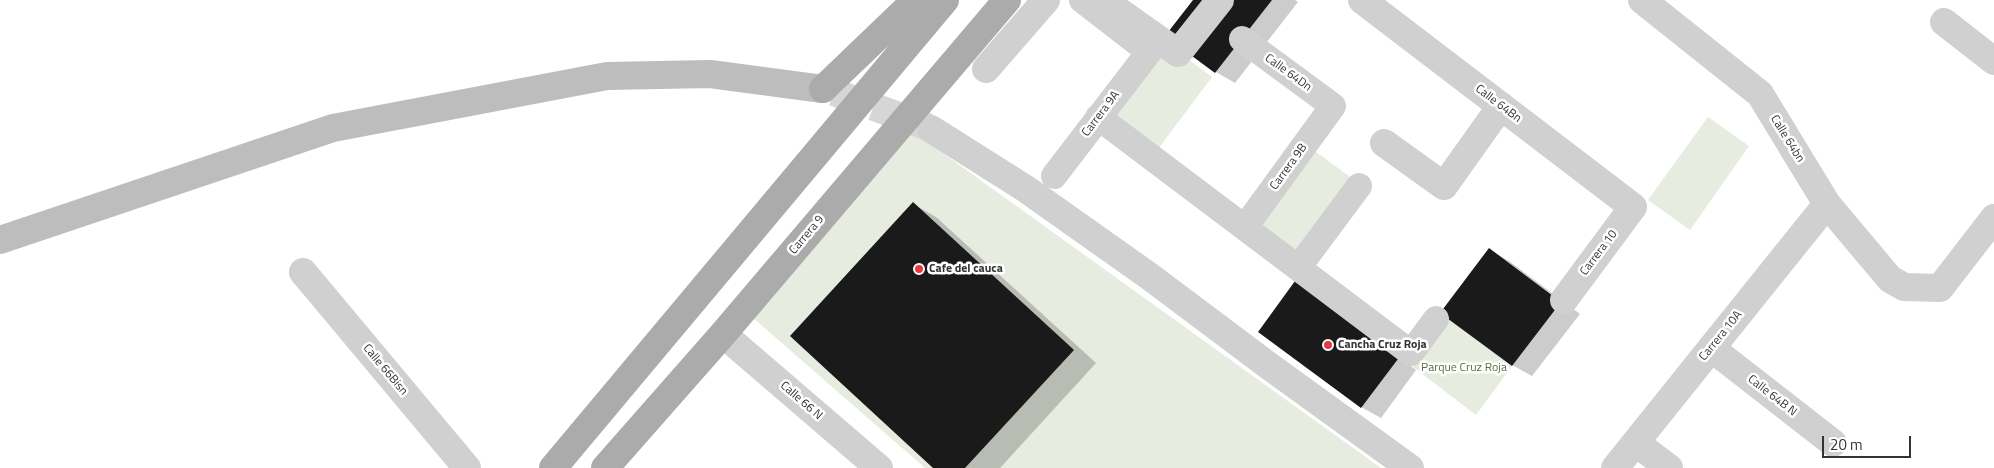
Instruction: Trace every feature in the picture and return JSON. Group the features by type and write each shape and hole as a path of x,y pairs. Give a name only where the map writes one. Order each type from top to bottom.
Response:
{"main road":[{"path":"0,240 332,128 607,76 710,74 829,91 916,0"},
{"path":"553,468 945,0"},
{"name":"Carrera 9","path":"605,468 723,334 1007,0"}],"street":[{"path":"986,69 1046,0"},
{"name":"Carrera 9A","path":"1054,176 1149,52 1082,0"},
{"path":"1103,0 1178,54 1220,0"},
{"name":"Calle 64Bn","path":"1362,0 1633,207"},
{"name":"Calle 64bn","path":"1642,0 1760,94 1827,204 1890,279 1904,287 1940,288 1994,218"},
{"path":"1944,22 1994,62"},
{"name":"Calle 64Dn","path":"1242,39 1333,106"},
{"name":"Carrera 9B","path":"1245,227 1333,106"},
{"path":"1384,143 1444,186 1500,106"},
{"path":"1098,118 1410,353 1436,319"},
{"path":"932,129 1026,189 1149,276 1410,468"},
{"path":"1298,268 1360,186"},
{"name":"Carrera 10A","path":"1615,468 1827,204"},
{"name":"Carrera 10","path":"1564,300 1633,207"},
{"name":"Calle 66Bisn","path":"303,272 467,468"},
{"name":"Calle 66 N","path":"723,334 879,468"},
{"name":"Calle 64B N","path":"1711,348 1833,443"},
{"path":"1636,443 1669,468"}],"green space":[{"path":"1163,40 1212,77 1155,153 1106,116"},
{"path":"1708,117 1749,146 1690,230 1648,200"},
{"path":"912,131 1381,468 925,468 751,316"},
{"path":"1308,146 1357,182 1297,264 1249,226"},
{"name":"Parque Cruz Roja","path":"1444,316 1512,366 1476,415 1408,363"}],"building":[{"path":"1193,0 1272,0 1215,73 1165,36"},
{"name":"Cafe del cauca","path":"913,202 1074,350 965,468 933,468 790,336"},
{"path":"1489,248 1561,302 1512,366 1440,313"},
{"name":"Cancha Cruz Roja","path":"1295,281 1398,359 1361,408 1258,332"}],"tunnel":[{"path":"834,92 928,127"}],"place":[{"name":"Cafe del cauca","path":"919,269"},
{"name":"Cancha Cruz Roja","path":"1328,345"}]}
